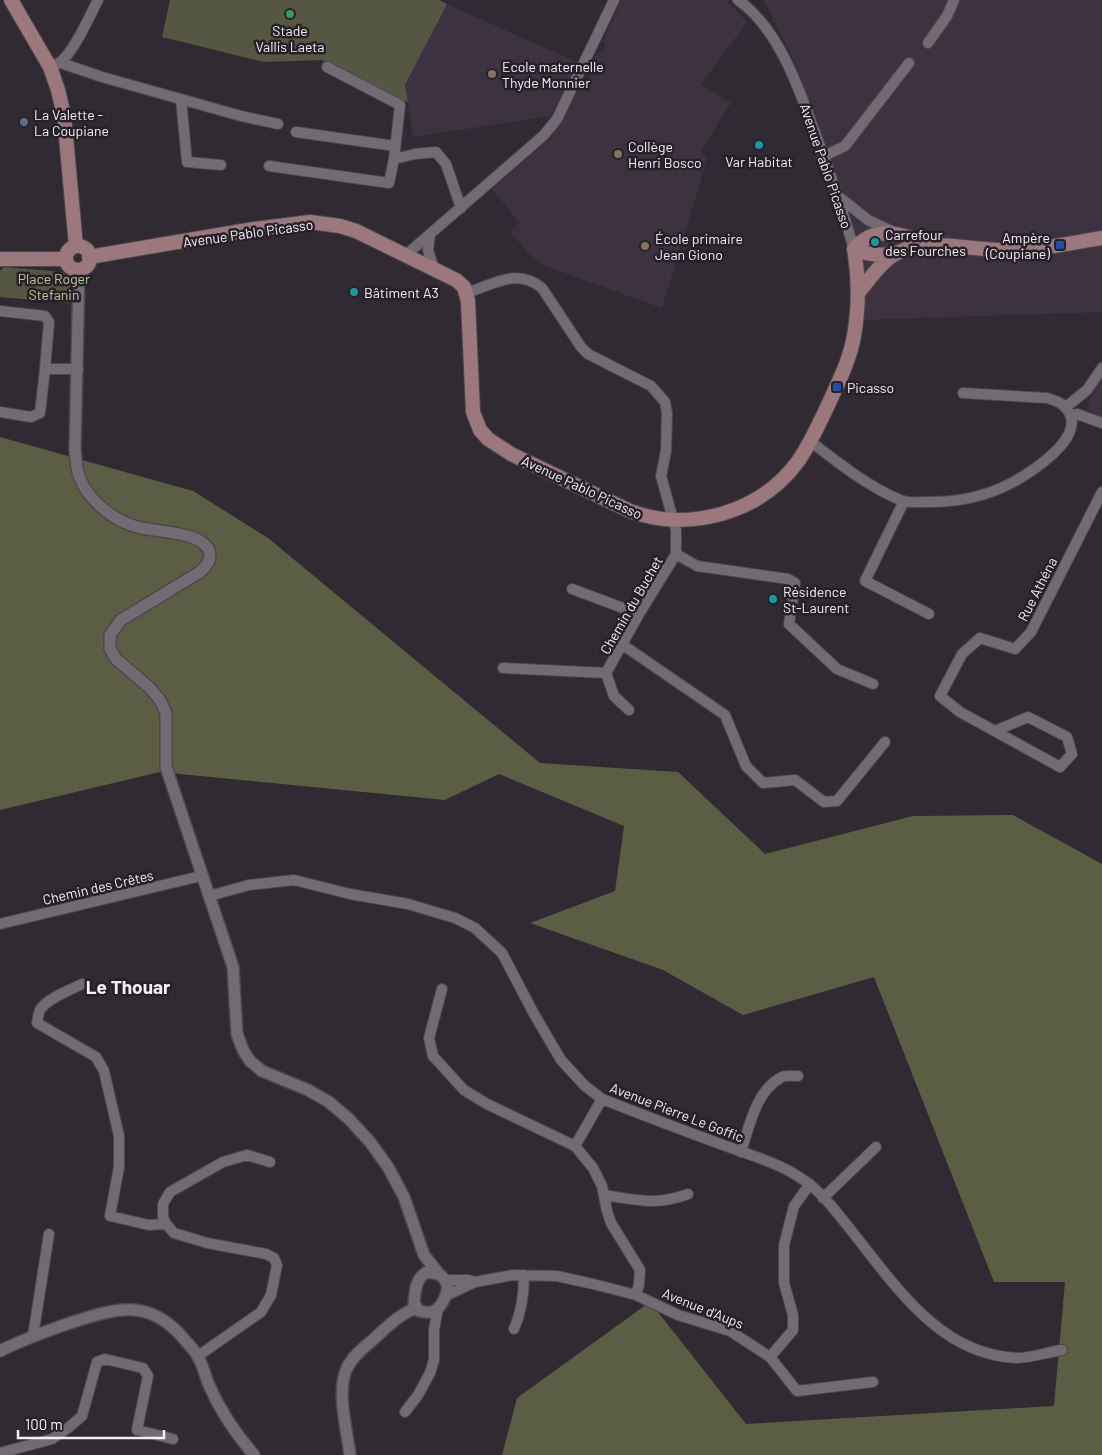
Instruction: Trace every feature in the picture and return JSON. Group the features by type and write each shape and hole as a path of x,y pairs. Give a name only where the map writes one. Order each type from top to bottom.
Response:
{"main road":[{"path":"11,0 56,65 64,115 76,246"},
{"name":"Avenue Pablo Picasso","path":"89,257 254,229 310,222 340,226 356,231 456,280 464,287 469,311 473,412 480,430 488,439 511,454 608,501 643,516 673,521 702,520 721,515 758,497 784,477 798,460 810,441 845,368 854,336 858,293 854,249"},
{"path":"935,246 896,232 872,235 854,249 875,255 895,254 912,248 935,246 1004,250 1032,249 1102,238"},
{"path":"76,246 84,248 89,257 86,266 79,270 72,268 66,259 67,252 76,246"},
{"path":"858,293 875,272 895,254"},
{"path":"0,259 66,259"}],"street":[{"path":"56,65 69,52 98,0"},
{"path":"406,255 538,141 551,127 614,0"},
{"name":"Avenue Pablo Picasso","path":"738,0 764,25 793,75 839,196 854,249"},
{"path":"928,43 947,16 954,0"},
{"path":"824,156 845,146 909,63"},
{"path":"56,65 241,116 278,124"},
{"path":"269,166 389,183 394,159 400,105 327,67"},
{"path":"180,99 187,162 221,165"},
{"path":"296,132 395,146"},
{"path":"394,159 436,152 446,164 461,208"},
{"path":"839,196 868,220 896,232"},
{"path":"430,234 428,250 434,269"},
{"path":"79,270 75,449 79,475 86,490 104,509 127,524 195,539 201,542 210,552 211,559 200,572 121,620 110,635 110,649 116,659 150,688 160,700 166,713 166,767 233,967 237,1034 243,1050 250,1061 262,1072 308,1090 329,1102 349,1119 370,1142 388,1167 404,1197 424,1254 442,1277 447,1289 445,1296 434,1312 420,1310 392,1322"},
{"name":"Chemin du Buchet","path":"466,293 512,278 525,278 535,282 542,288 581,347 588,354 651,386 665,402 667,413 666,451 661,476 676,530 676,554 606,673 503,668"},
{"path":"0,311 45,316 49,322 40,413 31,417 0,412"},
{"path":"1066,407 1087,390 1102,368"},
{"path":"45,369 78,369"},
{"path":"810,441 861,479 904,501 941,502 972,498 1009,484 1024,476 1048,459 1064,442 1071,428 1071,417 1066,407 1058,401 1047,398 963,393"},
{"path":"1071,417 1077,414 1102,423"},
{"name":"Rue Athéna","path":"994,731 1028,718 1067,737 1072,754 1060,767 994,731 960,712 940,696 962,654 980,638 1015,649 1031,632 1102,492"},
{"path":"904,501 865,581 929,614"},
{"path":"676,554 697,566 788,579 795,583 789,624 837,669 873,684"},
{"path":"572,589 639,614"},
{"path":"623,645 725,715 746,766 763,783 795,780 824,802 836,801 885,742"},
{"path":"606,673 614,696 629,710"},
{"name":"Chemin des Crêtes","path":"0,924 202,876"},
{"name":"Avenue Pierre Le Goffic","path":"209,896 249,885 294,880 350,894 408,904 455,918 475,928 502,953 561,1060 584,1085 602,1099 799,1176 810,1184 835,1210 903,1296 943,1332 966,1346 987,1353 1018,1358 1062,1350"},
{"path":"82,984 44,1005 39,1011 37,1022 96,1058 104,1071 119,1136 119,1167 110,1216 149,1226 166,1224"},
{"path":"442,988 429,1038 432,1056 464,1090 487,1104 575,1146 593,1168 602,1186 611,1223 640,1270 636,1295"},
{"path":"741,1152 755,1110 764,1092 783,1077 798,1076"},
{"path":"575,1146 602,1099"},
{"path":"823,1198 876,1147"},
{"path":"198,1356 261,1312 271,1295 277,1265 274,1258 266,1254 174,1233 163,1217 163,1204 170,1192 223,1162 247,1155 270,1162"},
{"path":"770,1357 793,1330 793,1314 784,1283 784,1244 794,1206 810,1184"},
{"path":"604,1195 646,1202 676,1199 688,1194"},
{"path":"33,1336 50,1234"},
{"path":"421,1276 424,1254"},
{"path":"434,1330 414,1303 415,1294 418,1280 427,1272 442,1277"},
{"name":"Avenue d'Aups","path":"445,1296 475,1282 513,1275 557,1276 636,1295 678,1315 730,1331 770,1357 797,1391 873,1382"},
{"path":"514,1329 523,1305 524,1275"},
{"name":"Avenue d'Aups","path":"442,1277 475,1282"},
{"path":"350,1455 342,1396 343,1379 347,1367 359,1351 392,1322 415,1294"},
{"path":"405,1412 418,1395 430,1373 434,1360 434,1330 438,1308"},
{"path":"0,1351 33,1336 106,1311 141,1311 162,1318 175,1328 198,1356 210,1387 237,1435 254,1455"},
{"path":"0,1453 52,1439 82,1416 98,1362 105,1359 143,1368 148,1376 137,1430 173,1439"}],"shaded area":[{"name":"Collège Henri Bosco","path":"621,0 726,0 747,22 701,84 731,103 701,151 707,159 662,308 545,266 531,256 510,232 520,223 492,189 552,136 584,80 589,79 594,69 590,66 598,52 602,51 606,44 603,42"},
{"path":"764,0 1102,0 1102,312 863,320 864,268 845,197 792,57"},
{"name":"Ecole maternelle Thyde Monnier","path":"447,4 579,63 551,116 413,137 405,85"},
{"path":"1102,357 1102,417 1087,409"}],"green space":[{"path":"170,0 439,0 447,4 405,85 408,102 400,100 322,60 264,62 162,37"},
{"name":"Place Roger Stefanin","path":"4,267 63,272 70,282 69,303 0,297 0,271"},
{"path":"0,437 193,491 268,538 540,763 678,772 765,854 913,816 1013,815 1102,864 1102,1455 502,1455 517,1398 650,1302 746,1424 1054,1406 1065,1282 994,1282 874,977 743,1015 663,970 530,923 615,891 624,826 499,774 445,800 160,772 0,810"}],"place":[{"name":"Stade Vallis Laeta","path":"290,14"},
{"name":"Ecole maternelle Thyde Monnier","path":"492,74"},
{"name":"La Valette - La Coupiane","path":"24,122"},
{"name":"Var Habitat","path":"759,145"},
{"name":"Collège Henri Bosco","path":"618,154"},
{"name":"Carrefour des Fourches","path":"875,242"},
{"name":"Ampère (Coupiane)","path":"1060,245"},
{"name":"École primaire Jean Giono","path":"645,246"},
{"name":"Bâtiment A3","path":"354,292"},
{"name":"Picasso","path":"837,387"},
{"name":"Résidence St-Laurent","path":"773,599"}],"district":[{"name":"Le Thouar","path":"128,986"}]}
